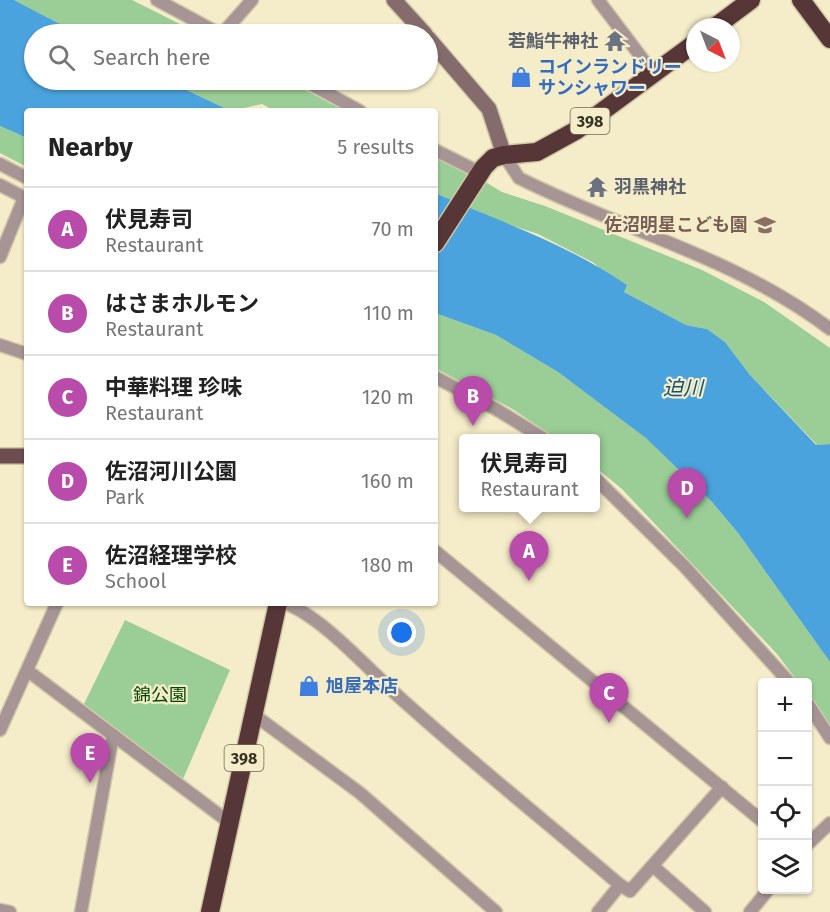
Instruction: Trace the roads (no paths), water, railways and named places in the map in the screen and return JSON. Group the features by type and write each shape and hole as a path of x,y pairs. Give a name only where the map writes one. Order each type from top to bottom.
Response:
{"highway":[{"path":"727,18 751,0"},
{"path":"801,0 830,39"},
{"name":"398","path":"508,162 537,152 578,130 686,49"},
{"path":"438,238 477,177 493,158 508,162"},
{"name":"398","path":"210,912 277,606"}],"main road":[{"path":"0,456 24,456"}],"street":[{"path":"157,0 202,24"},
{"path":"230,24 252,0"},
{"path":"394,0 415,24"},
{"path":"598,0 654,74"},
{"path":"438,50 489,109 508,162 519,178 703,256 783,297 830,329"},
{"path":"321,90 354,108"},
{"path":"438,152 472,169 477,177"},
{"path":"0,164 24,176"},
{"path":"0,185 24,197"},
{"path":"0,257 24,203"},
{"path":"0,345 24,353"},
{"path":"438,379 494,408 536,434"},
{"path":"600,483 685,567 785,678"},
{"path":"438,553 758,818"},
{"path":"0,730 56,606"},
{"path":"290,606 301,611 359,658 406,703 620,885 630,891 654,867 722,787"},
{"path":"28,671 230,823"},
{"path":"812,711 830,738"},
{"path":"254,714 360,793 496,912"},
{"path":"81,912 113,735"},
{"path":"811,840 830,823"},
{"path":"654,867 705,912"},
{"path":"598,912 620,885"},
{"path":"750,912 765,894"},
{"path":"0,910 10,912"}],"water":[{"path":"0,0 14,0 60,24 24,24 24,90 186,90 225,108 24,108 24,137 0,126"},
{"name":"迫川","path":"438,194 557,245 627,285 624,292 686,325 707,329 725,342 750,375 816,445 830,444 830,662 738,533 712,502 646,438 558,372 496,335 438,314"}],"place":[{"name":"若鮨牛神社","path":"615,41"},
{"name":"コインランドリー サンシャワー","path":"521,77"},
{"name":"羽黒神社","path":"597,187"},
{"name":"佐沼明星こども園","path":"765,225"},
{"name":"はさまホルモン","path":"473,426"},
{"name":"佐沼河川公園","path":"687,518"},
{"name":"伏見寿司","path":"529,581"},
{"name":"旭屋本店","path":"309,686"},
{"name":"中華料理 珍味","path":"609,723"},
{"name":"佐沼経理学校","path":"90,783"}],"park label":[{"name":"錦公園","path":"160,695"}]}
